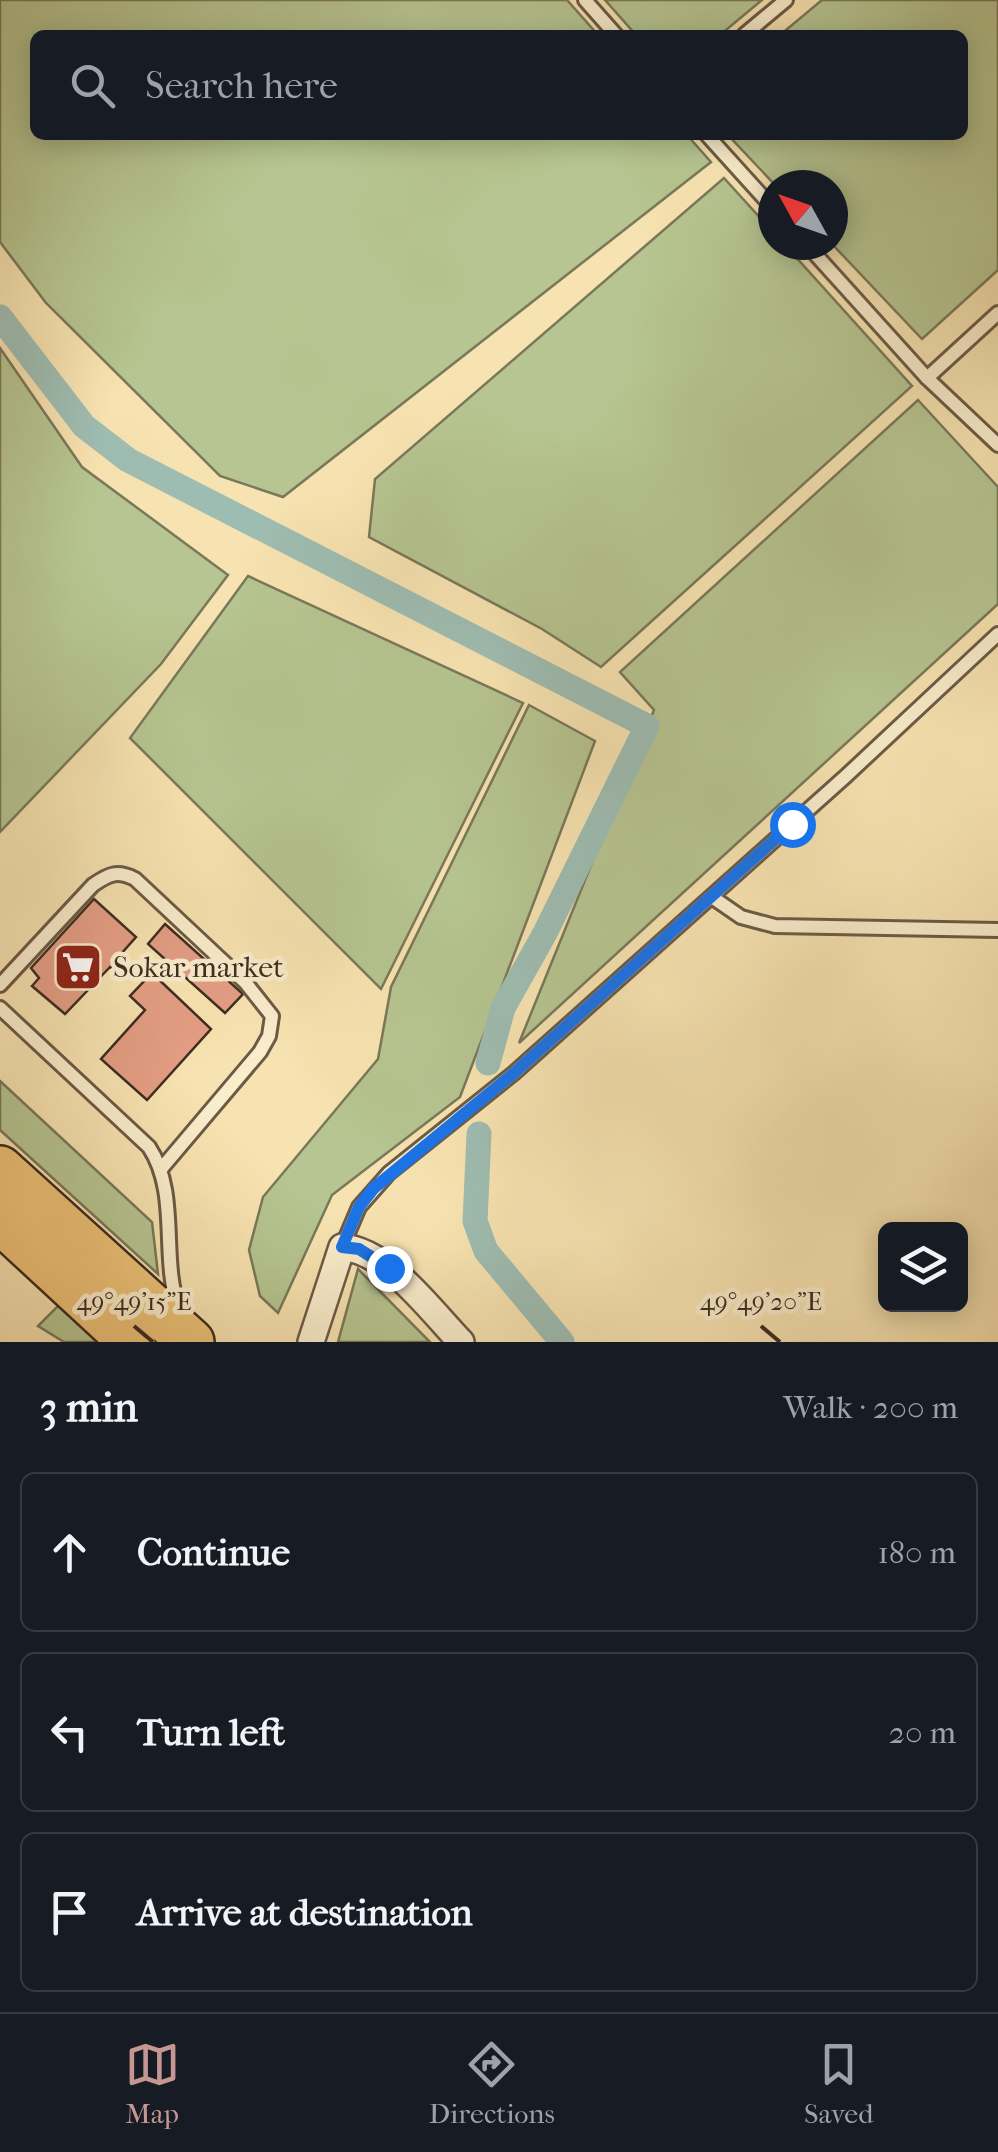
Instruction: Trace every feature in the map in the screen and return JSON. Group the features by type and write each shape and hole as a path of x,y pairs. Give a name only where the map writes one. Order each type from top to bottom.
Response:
{"highway":[{"path":"0,1170 191,1341"},
{"path":"0,1220 132,1342"}],"street":[{"path":"311,1342 342,1247 359,1249 389,1268 461,1342"}],"lane":[{"path":"584,0 611,30"},
{"path":"750,30 786,0"},
{"path":"712,140 758,191"},
{"path":"821,260 927,378 998,445"},
{"path":"927,378 998,314"},
{"path":"342,1247 359,1207 390,1173 514,1073 998,634"},
{"path":"0,985 93,886 109,874 121,872 135,879 245,982 272,1016 269,1036 260,1052 161,1169"},
{"path":"712,896 740,918 776,926 998,930"},
{"path":"0,1008 149,1147 166,1186 172,1288 191,1341"}],"green space":[{"path":"0,0 567,0 594,30 30,30 30,140 691,140 711,162 283,497 220,476 46,303 0,242"},
{"path":"605,0 762,0 726,30 632,30"},
{"path":"822,0 998,0 998,270 922,339 847,260 848,170 761,170 733,140 968,140 968,30 786,30"},
{"path":"724,178 758,215 758,260 799,260 912,386 601,667 542,629 369,537 375,479"},
{"path":"0,348 82,467 228,575 161,664 0,832"},
{"path":"918,400 998,487 998,604 519,1043 654,710 620,672"},
{"path":"248,576 523,703 381,989 130,738"},
{"path":"529,705 595,741 460,1097 332,1195 278,1313 260,1296 249,1250 263,1197 378,1059 391,987"},
{"path":"0,1081 152,1222 158,1274 0,1130"},
{"path":"358,1269 430,1342 338,1342"},
{"path":"66,1298 111,1342 64,1342 38,1326"}],"building":[{"path":"94,899 136,937 121,954 126,959 116,971 110,967 65,1014 32,986 39,978 31,968"},
{"path":"165,924 243,994 225,1013 148,944"},
{"path":"152,973 211,1029 147,1100 101,1059 145,1010 130,996"}],"waterway":[{"path":"0,317 84,426 128,460 647,726 545,933 503,1008 488,1063"},
{"path":"479,1134 475,1221 486,1251 562,1342"}],"place":[{"name":"Sokar market","path":"78,967"}],"route":[{"path":"389,1268 359,1249 342,1247 359,1207 374,1188 514,1073 792,824"}]}
